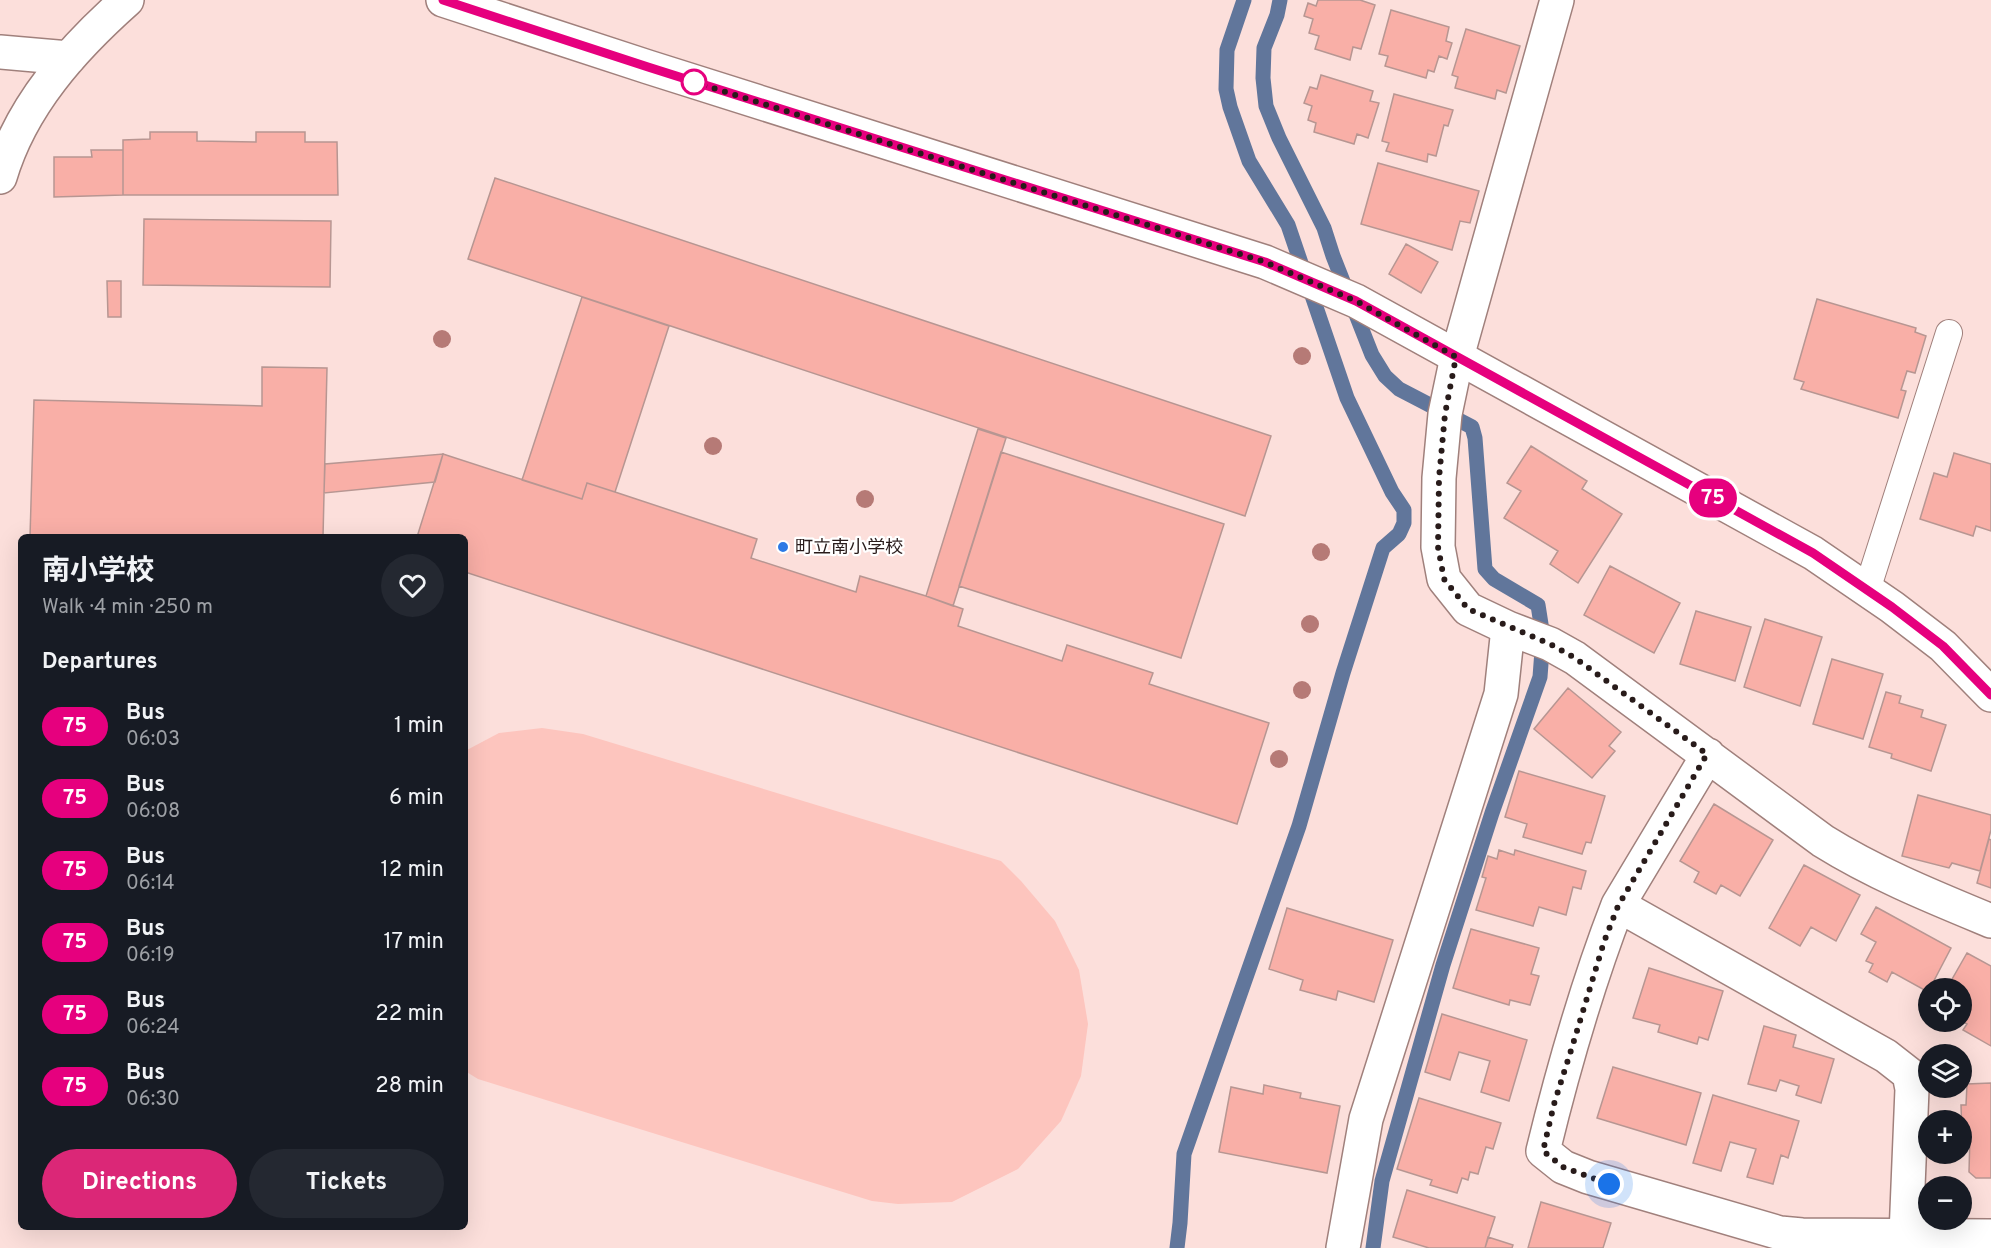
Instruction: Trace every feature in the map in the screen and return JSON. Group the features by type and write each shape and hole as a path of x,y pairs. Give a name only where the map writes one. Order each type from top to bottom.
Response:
{"street":[{"path":"0,177 20,126 53,76 94,29 127,0"},
{"path":"443,0 1265,262 1356,301 1813,553 1943,646 1991,695"},
{"path":"1557,0 1456,357 1445,414 1439,478 1438,547 1444,579 1468,609 1550,644 1575,658 1823,841 1853,860 1889,878 1991,921"},
{"path":"0,51 69,58"},
{"path":"1343,1248 1366,1119 1501,694 1508,627"},
{"path":"1707,754 1618,906 1604,942 1557,1094 1543,1151 1563,1167 1588,1177 1780,1233 1991,1236"},
{"path":"1618,906 1886,1056 1909,1074 1912,1089 1906,1235"}],"lane":[{"path":"1866,590 1949,333"}],"shaded area":[{"path":"542,728 583,734 1001,861 1055,921 1079,970 1088,1024 1081,1076 1061,1121 1018,1169 952,1202 898,1204 872,1201 478,1079 468,1073 468,749 499,733"}],"building":[{"path":"1318,0 1360,0 1375,5 1361,49 1353,47 1350,60 1315,49 1319,36 1309,33 1313,19 1304,16 1308,3 1316,6"},
{"path":"1391,10 1449,27 1446,41 1452,43 1447,59 1439,56 1434,72 1428,70 1426,78 1385,66 1388,56 1379,54"},
{"path":"1466,29 1520,46 1506,93 1497,90 1495,99 1455,88 1458,77 1452,75"},
{"path":"1321,75 1373,91 1370,101 1379,103 1368,138 1357,134 1354,144 1314,132 1316,123 1308,120 1312,106 1304,103 1310,87 1317,89"},
{"path":"1394,94 1453,110 1448,126 1444,125 1436,156 1428,154 1427,162 1386,151 1389,143 1382,141"},
{"path":"150,132 197,132 197,141 256,142 256,132 305,132 305,142 337,142 338,195 123,195 123,140 150,139"},
{"path":"91,150 123,150 123,195 54,197 54,157 92,157"},
{"path":"1378,163 1479,191 1470,223 1460,221 1452,250 1361,224"},
{"path":"495,178 1271,436 1245,516 468,259"},
{"path":"144,219 331,221 330,287 143,285"},
{"path":"1406,244 1438,262 1421,293 1389,274"},
{"path":"107,281 121,281 121,317 108,317"},
{"path":"582,297 669,326 615,492 587,483 582,499 522,480"},
{"path":"1817,299 1916,328 1915,332 1926,336 1915,373 1907,371 1901,390 1906,391 1898,418 1801,389 1804,382 1794,379"},
{"path":"262,367 327,368 323,534 30,534 34,400 262,406"},
{"path":"978,429 1006,438 953,606 926,596"},
{"path":"1531,446 1587,481 1582,489 1622,514 1578,583 1550,564 1558,551 1504,518 1521,491 1507,483"},
{"path":"1001,452 1224,524 1181,658 959,586"},
{"path":"1954,453 1991,464 1991,531 1976,526 1973,536 1920,519 1934,473 1947,477"},
{"path":"443,454 582,499 587,483 757,539 751,558 856,592 860,576 926,596 963,609 958,626 1062,661 1067,645 1153,673 1149,684 1269,723 1237,824 468,573 468,534 418,534"},
{"path":"443,454 435,482 324,493 325,464"},
{"path":"1610,566 1680,603 1654,653 1584,615"},
{"path":"1696,611 1751,627 1735,681 1680,664"},
{"path":"1765,619 1822,637 1800,706 1744,687"},
{"path":"1832,659 1883,674 1863,739 1813,724"},
{"path":"1568,688 1621,732 1609,746 1615,751 1592,778 1534,729"},
{"path":"1886,692 1901,696 1899,703 1923,710 1921,717 1946,725 1931,771 1891,758 1892,754 1869,747"},
{"path":"1519,771 1605,796 1591,843 1586,842 1582,854 1523,837 1527,824 1505,817"},
{"path":"1918,795 1991,815 1991,830 1980,871 1952,863 1949,868 1902,856"},
{"path":"1714,804 1773,840 1740,896 1721,885 1716,894 1694,882 1699,872 1680,861"},
{"path":"1989,839 1991,840 1991,888 1977,883"},
{"path":"1499,850 1514,855 1515,850 1586,871 1581,889 1573,887 1566,915 1539,907 1533,926 1476,910 1486,878 1482,877 1488,856 1497,859"},
{"path":"1804,865 1860,895 1836,941 1811,927 1800,946 1769,928"},
{"path":"1876,907 1951,948 1935,978 1918,978 1918,986 1892,972 1887,982 1869,972 1873,964 1866,961 1876,942 1861,934"},
{"path":"1287,908 1393,940 1374,1002 1338,991 1336,1000 1300,990 1303,980 1269,969"},
{"path":"1471,929 1539,948 1531,974 1539,976 1530,1005 1510,1000 1509,1005 1453,988"},
{"path":"1967,953 1991,966 1991,1046 1966,1032 1972,1032 1972,978 1953,978"},
{"path":"1649,968 1723,991 1708,1040 1699,1037 1697,1044 1658,1032 1660,1025 1633,1018"},
{"path":"1442,1014 1527,1040 1509,1101 1481,1092 1490,1061 1459,1052 1450,1080 1425,1072"},
{"path":"1764,1026 1796,1035 1793,1047 1834,1059 1821,1103 1796,1095 1799,1086 1780,1080 1776,1091 1748,1084"},
{"path":"1613,1067 1701,1093 1686,1145 1597,1118"},
{"path":"1991,1083 1991,1178 1976,1178 1969,1172 1969,1164 1972,1164 1972,1110 1961,1110 1961,1105 1966,1105 1966,1098 1972,1098 1972,1084"},
{"path":"1264,1085 1301,1093 1300,1098 1340,1106 1327,1173 1219,1152 1231,1087 1263,1094"},
{"path":"1713,1095 1799,1121 1788,1158 1781,1155 1773,1184 1747,1177 1756,1149 1730,1142 1721,1171 1693,1163"},
{"path":"1419,1098 1501,1123 1493,1149 1486,1147 1478,1174 1470,1172 1468,1180 1462,1178 1457,1193 1430,1185 1432,1180 1397,1169"},
{"path":"1407,1190 1495,1217 1485,1248 1429,1248 1393,1237"},
{"path":"1541,1202 1611,1223 1603,1248 1528,1248"},
{"path":"1488,1237 1513,1245 1512,1248 1485,1248"}],"waterway":[{"path":"1177,1248 1184,1154 1299,826 1343,673 1383,548 1399,534 1404,523 1404,510 1392,492 1347,398 1288,225 1249,161 1230,107 1226,89 1227,50 1244,0"},
{"path":"1280,0 1277,15 1264,48 1263,78 1266,106 1279,138 1324,228 1372,355 1385,376 1399,389 1472,427 1475,438 1485,569 1494,579 1538,605 1543,637 1540,677 1492,813 1443,965 1382,1181 1373,1248"}],"bus line":[{"name":"75","path":"443,0 1265,262 1356,301 1813,553 1892,607 1943,646 1991,695"}],"place":[{"name":"町立南小学校","path":"783,547"}],"route":[{"path":"694,82 1265,262 1356,301 1456,357 1445,414 1439,478 1438,547 1444,579 1468,609 1550,644 1575,658 1707,754 1618,906 1604,942 1554,1104 1543,1151 1563,1167 1609,1184"}]}
